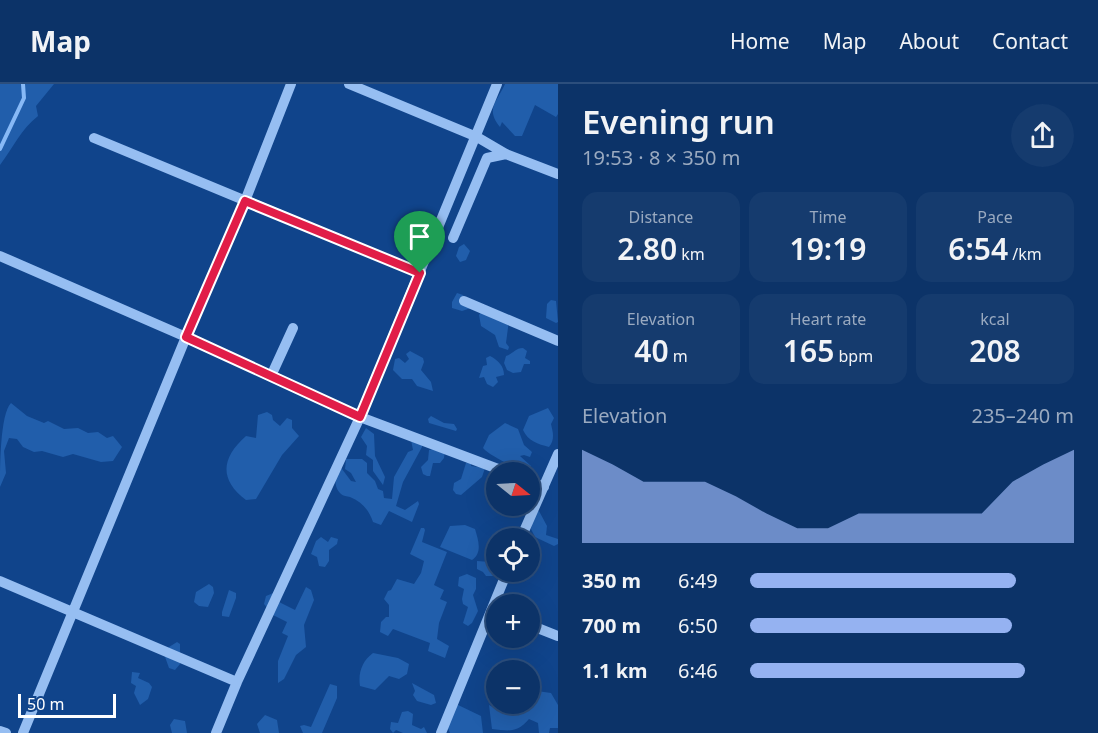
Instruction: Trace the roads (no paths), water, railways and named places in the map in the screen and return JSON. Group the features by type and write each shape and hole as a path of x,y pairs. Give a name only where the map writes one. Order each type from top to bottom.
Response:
{"street":[{"path":"23,733 186,337 245,201 291,84"},
{"path":"349,84 477,137 506,154 558,174"},
{"path":"216,733 237,682 360,417 497,84"},
{"path":"94,138 420,273"},
{"path":"453,238 487,158 506,154"},
{"path":"0,256 186,337 360,417 486,464"},
{"path":"464,301 558,341"},
{"path":"271,376 293,328"},
{"path":"526,528 550,484 558,454"},
{"path":"0,581 237,682"},
{"path":"441,733 486,629"},
{"path":"540,629 558,636"},
{"path":"0,731 6,733"}],"waterway":[{"path":"0,149 24,98 23,84"}]}
